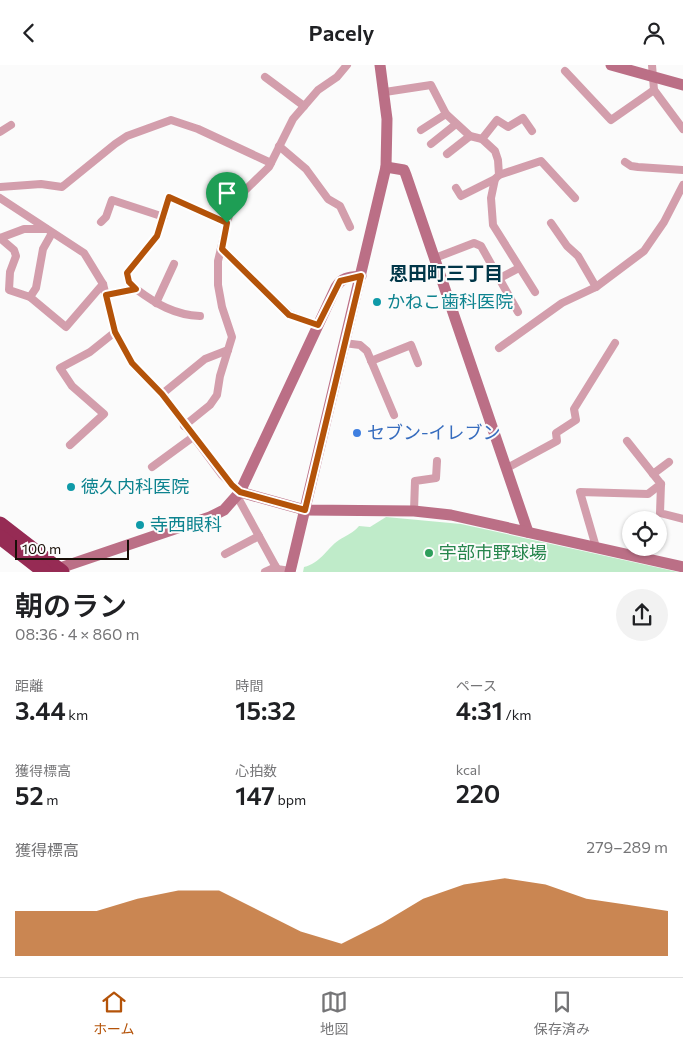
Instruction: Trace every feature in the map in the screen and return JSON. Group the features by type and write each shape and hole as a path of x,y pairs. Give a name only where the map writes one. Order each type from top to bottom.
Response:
{"highway":[{"path":"0,524 53,571"},
{"path":"0,537 53,571"}],"street":[{"path":"184,426 210,405 217,395 232,337 222,307 218,285 218,261 232,203 239,195 256,183 271,163 288,128 304,106 318,90 337,77 347,65"},
{"path":"0,198 84,253 103,284 115,332 132,363 162,394 184,426 239,494 277,569 290,572 386,167 388,141 386,92 380,65"},
{"path":"611,65 652,71 683,85"},
{"path":"565,71 579,82 611,120 654,90"},
{"path":"652,71 654,90 683,129"},
{"path":"265,77 304,106"},
{"path":"386,92 431,85 446,114 470,136 482,139 495,151 497,177 491,198 493,225 535,292"},
{"path":"421,130 446,114"},
{"path":"482,139 497,120 508,127 523,118 532,131"},
{"path":"0,187 41,184 62,187 115,144 171,119 198,129 271,163"},
{"path":"431,144 456,124"},
{"path":"0,132 10,125"},
{"path":"447,154 470,136"},
{"path":"279,146 306,169 328,199 340,206 350,227"},
{"path":"456,188 461,196 497,177 541,161 575,198"},
{"path":"625,162 631,166 683,171"},
{"path":"386,167 404,171 406,175 528,532"},
{"path":"498,348 562,303 596,287 644,251 664,222 683,185"},
{"path":"200,316 175,312 156,303 129,282 127,273 157,236 169,197 227,223"},
{"path":"101,222 106,217 112,199 164,217"},
{"path":"551,223 567,246 578,256 596,287"},
{"path":"49,231 24,229 0,238 14,250 16,256 10,272 8,290 30,297 66,327 103,284"},
{"path":"30,297 36,288 43,249 49,231"},
{"path":"435,258 474,243 481,246 518,312"},
{"path":"222,249 289,315 318,325"},
{"path":"156,303 174,264"},
{"path":"500,278 519,268"},
{"path":"53,571 210,517 224,510 239,494 340,281 361,276"},
{"path":"106,295 136,289"},
{"path":"70,445 104,414 72,386 60,368 90,352 115,332"},
{"path":"344,343 360,345 367,351 394,415"},
{"path":"507,468 557,441 556,433 576,421 574,409 616,343"},
{"path":"371,361 411,345 418,363"},
{"path":"162,394 205,359 228,350"},
{"path":"152,467 193,437"},
{"path":"628,441 661,484 660,513 683,519"},
{"path":"414,511 415,481 436,477 437,461"},
{"path":"654,474 669,462"},
{"path":"596,547 580,492 648,494 661,484"},
{"path":"239,494 305,510 414,511 451,515 683,567"},
{"path":"225,553 259,536"},
{"path":"265,572 276,567"}],"green space":[{"path":"386,517 461,524 678,572 303,572 304,567 315,562 334,544 359,526 370,527"}],"place":[{"name":"かねこ歯科医院","path":"377,302"},
{"name":"セブン-イレブン","path":"357,433"},
{"name":"徳久内科医院","path":"71,487"},
{"name":"寺西眼科","path":"140,525"},
{"name":"宇部市野球場","path":"429,553"}],"district":[{"name":"恩田町三丁目","path":"446,273"}],"route":[{"path":"169,197 227,223 222,249 231,260 289,315 318,325 340,281 345,278 361,276 305,510 240,492 232,485 184,426 162,394 132,363 115,332 106,295 136,289 129,282 127,273 157,236 169,197"}]}
